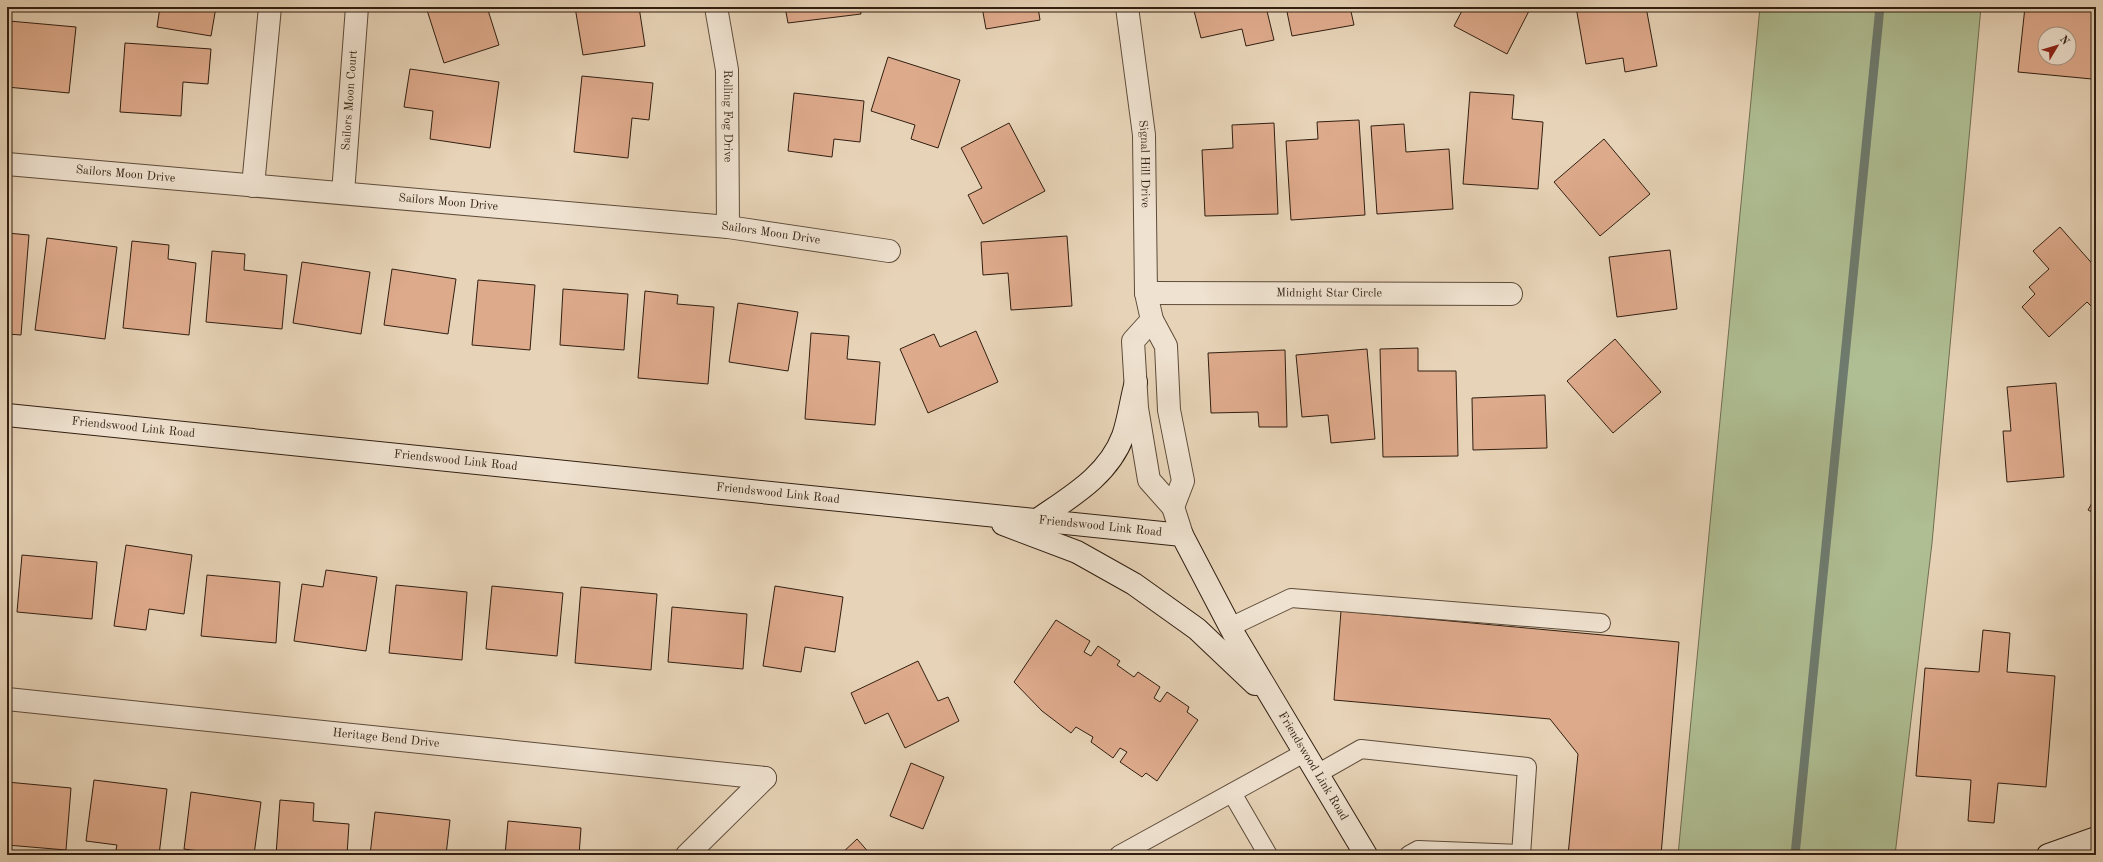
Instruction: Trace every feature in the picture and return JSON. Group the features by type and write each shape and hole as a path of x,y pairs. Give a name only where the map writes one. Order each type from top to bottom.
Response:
{"street":[{"path":"253,186 270,7"},
{"name":"Sailors Moon Court","path":"343,193 357,7"},
{"name":"Rolling Fog Drive","path":"716,7 727,70 728,227"},
{"name":"Signal Hill Drive","path":"1127,7 1144,135 1146,293 1152,320 1166,346 1169,410 1183,480 1173,507"},
{"name":"Sailors Moon Drive","path":"7,164 728,227 889,251"},
{"name":"Midnight Star Circle","path":"1146,293 1511,294"},
{"path":"1152,320 1133,341 1137,408 1149,480 1173,507 1182,535"},
{"path":"1037,520 1080,490 1104,469 1122,436 1136,382"},
{"name":"Friendswood Link Road","path":"7,415 1182,535 1230,627 1366,855"},
{"path":"974,514 1077,552 1134,584 1197,629 1274,702"},
{"name":"Heritage Bend Drive","path":"7,699 765,778 687,855"},
{"path":"2048,855 2096,838"}],"lane":[{"path":"1230,627 1291,598 1601,623"},
{"path":"1317,774 1361,749 1527,768 1521,855 1418,850 1409,855"},
{"path":"1119,855 1304,753"},
{"path":"1232,793 1268,855"}],"green space":[{"path":"1760,7 1981,7 1932,543 1895,855 1678,855"}],"building":[{"path":"160,7 216,7 211,36 157,27"},
{"path":"426,7 487,7 499,45 444,63"},
{"path":"575,7 639,7 645,46 583,55"},
{"path":"785,7 860,7 861,14 788,23"},
{"path":"982,7 1038,7 1040,20 986,29"},
{"path":"1193,7 1266,7 1274,40 1246,46 1242,29 1201,38"},
{"path":"1286,7 1350,7 1354,25 1292,36"},
{"path":"1464,7 1531,7 1507,54 1454,26"},
{"path":"1576,7 1646,7 1657,66 1625,72 1623,58 1586,64"},
{"path":"2025,7 2096,7 2096,44 2092,79 2018,72"},
{"path":"9,21 76,27 69,93 7,87"},
{"path":"125,43 211,49 208,84 183,82 181,116 120,112"},
{"path":"888,57 960,80 938,148 911,139 915,125 871,111"},
{"path":"410,69 499,82 490,148 430,139 433,111 404,107"},
{"path":"582,76 653,83 649,120 632,118 628,158 574,152"},
{"path":"1470,92 1514,95 1512,119 1543,122 1538,189 1463,184"},
{"path":"794,93 864,101 860,142 834,139 832,157 788,151"},
{"path":"1359,120 1365,215 1291,220 1286,141 1318,139 1317,122"},
{"path":"1009,123 1045,191 983,224 968,195 982,188 961,148"},
{"path":"1274,123 1278,214 1205,216 1202,150 1233,148 1232,125"},
{"path":"1404,124 1406,152 1449,149 1453,209 1377,214 1371,126"},
{"path":"1604,139 1650,194 1600,236 1554,182"},
{"path":"2060,227 2096,268 2096,311 2087,302 2049,337 2022,307 2035,294 2029,287 2049,269 2033,251"},
{"path":"7,233 29,235 21,335 7,334"},
{"path":"1067,236 1072,306 1011,310 1008,273 983,275 981,242"},
{"path":"47,238 117,247 105,339 35,330"},
{"path":"132,241 169,245 168,259 196,263 189,335 123,328"},
{"path":"1670,250 1677,309 1617,317 1609,257"},
{"path":"212,251 245,254 244,270 287,275 282,329 206,322"},
{"path":"302,262 370,272 361,334 293,323"},
{"path":"392,269 456,279 448,334 384,325"},
{"path":"478,280 535,285 530,350 472,345"},
{"path":"563,289 628,294 624,350 560,345"},
{"path":"645,291 678,295 677,304 714,307 708,384 638,378"},
{"path":"738,303 798,312 788,371 729,362"},
{"path":"976,331 998,382 928,413 900,349 934,334 940,347"},
{"path":"811,333 849,336 847,359 880,362 875,425 805,419"},
{"path":"1615,339 1661,392 1613,433 1567,381"},
{"path":"1418,348 1418,371 1456,371 1458,456 1383,457 1380,349"},
{"path":"1367,349 1375,439 1331,443 1328,415 1302,417 1296,355"},
{"path":"1285,350 1287,427 1259,427 1258,412 1211,413 1208,353"},
{"path":"2056,383 2064,477 2007,482 2003,431 2011,431 2007,387"},
{"path":"1545,395 1547,448 1473,450 1472,398"},
{"path":"2096,496 2096,514 2088,510"},
{"path":"126,545 192,555 184,614 149,609 146,630 114,626"},
{"path":"22,555 97,562 92,619 17,612"},
{"path":"326,570 377,577 366,651 294,641 302,584 323,587"},
{"path":"207,575 280,582 276,643 201,636"},
{"path":"396,585 467,592 462,660 389,653"},
{"path":"492,586 563,593 557,656 486,649"},
{"path":"775,586 843,597 835,652 805,647 801,672 763,666"},
{"path":"581,587 657,594 651,670 575,663"},
{"path":"672,607 747,614 743,669 668,662"},
{"path":"1341,611 1679,642 1661,855 1568,855 1578,754 1550,719 1334,700"},
{"path":"1056,620 1090,641 1084,652 1091,656 1098,646 1120,661 1117,665 1134,677 1138,672 1160,687 1154,698 1160,702 1167,692 1189,707 1187,712 1198,720 1157,781 1146,773 1142,777 1120,762 1127,752 1120,748 1113,758 1091,742 1093,737 1076,727 1071,733 1042,711 1014,682"},
{"path":"1983,630 2010,633 2007,672 2055,676 2046,787 1998,783 1994,823 1968,821 1971,780 1916,776 1925,668 1979,672"},
{"path":"918,661 938,701 948,697 959,721 905,748 888,713 865,724 851,693"},
{"path":"911,763 944,777 923,829 890,816"},
{"path":"94,780 167,789 159,855 115,855 117,845 86,841"},
{"path":"7,782 71,788 66,850 7,845"},
{"path":"191,792 261,802 254,855 227,855 184,849"},
{"path":"280,800 314,803 313,821 349,824 347,855 276,855"},
{"path":"375,812 450,820 446,855 370,855"},
{"path":"508,821 581,828 579,855 505,855"},
{"path":"857,839 871,855 840,855"}],"waterway":[{"path":"1795,855 1880,7"}]}
